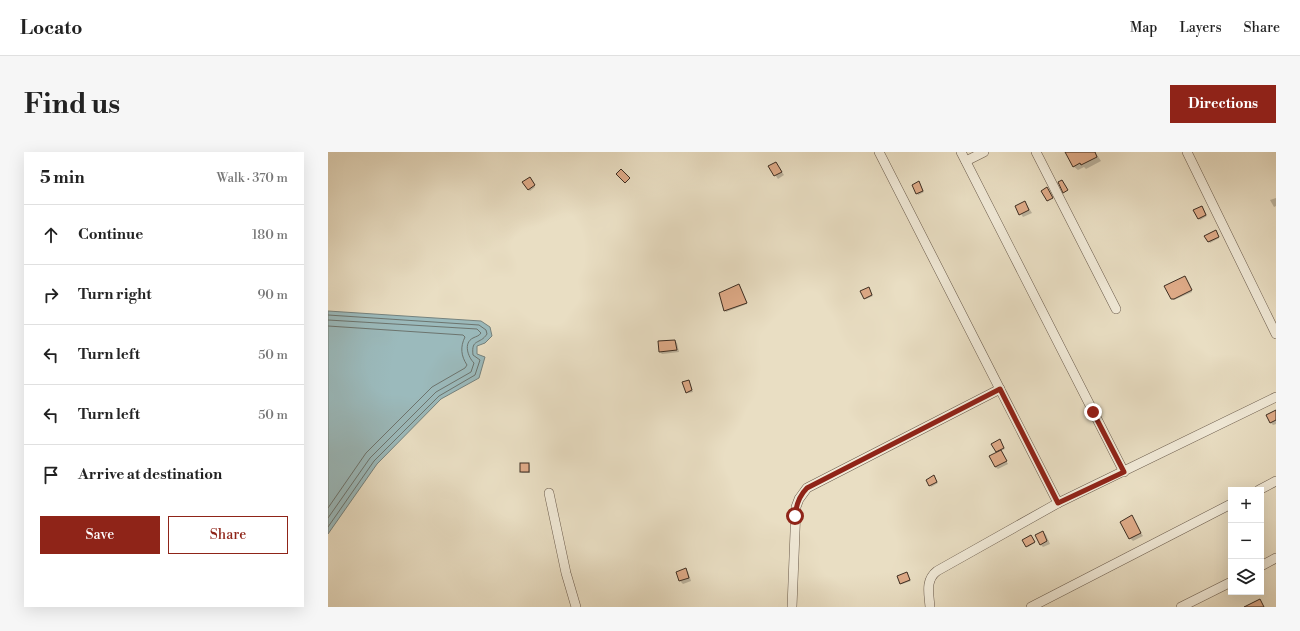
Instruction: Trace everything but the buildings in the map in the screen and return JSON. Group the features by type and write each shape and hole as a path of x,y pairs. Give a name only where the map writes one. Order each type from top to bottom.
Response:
{"street":[{"path":"879,152 1058,503"},
{"path":"962,152 1124,472"},
{"path":"966,161 984,152"},
{"path":"1036,152 1116,309"},
{"path":"1187,152 1274,324 1276,334"},
{"path":"792,607 796,507 799,499 807,488 1000,389"},
{"path":"930,607 929,582 934,573 1058,503 1276,397"},
{"path":"1264,487 1276,481"},
{"path":"549,493 566,573 576,607"},
{"path":"1031,607 1228,506"},
{"path":"1264,564 1276,558"},
{"path":"1181,607 1228,584"}],"water":[{"path":"328,311 481,321 490,327 492,336 485,343 477,346 477,354 485,357 479,378 441,399 377,464 328,534"}],"route":[{"path":"795,516 799,499 807,488 1000,389 1058,503 1124,472 1093,412"}]}
